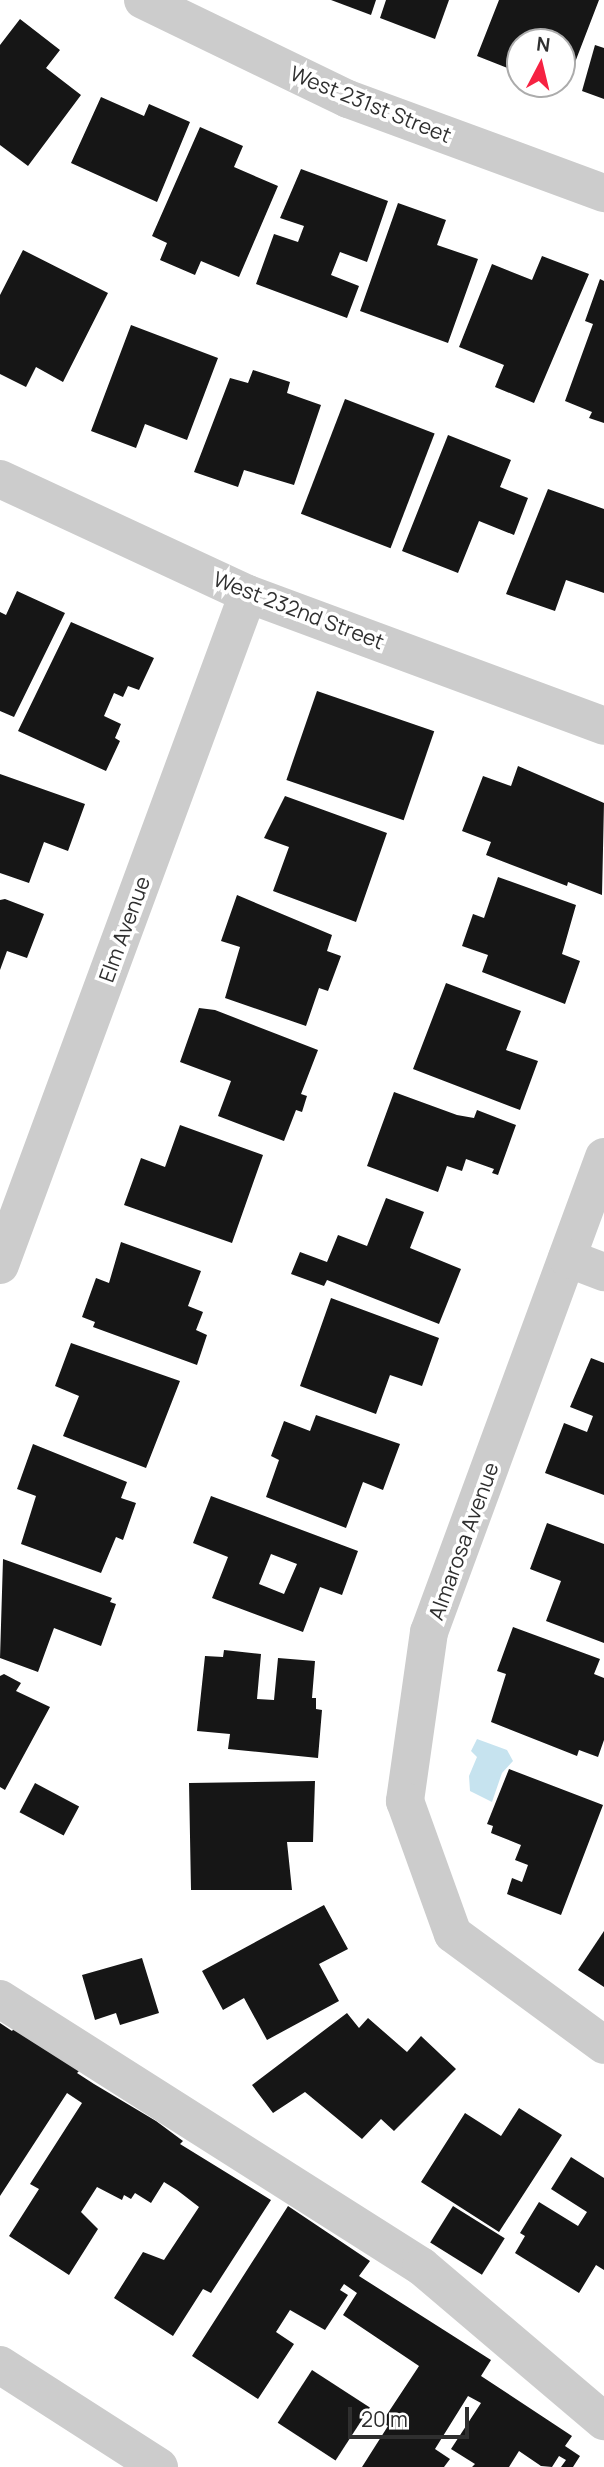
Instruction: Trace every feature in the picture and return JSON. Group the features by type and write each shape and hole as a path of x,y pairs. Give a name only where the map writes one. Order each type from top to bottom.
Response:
{"street":[{"name":"West 231st Street","path":"143,0 348,99 604,193"},
{"name":"West 232nd Street","path":"0,479 248,594 604,726"},
{"name":"Elm Avenue","path":"0,1265 248,594"},
{"name":"Almarosa Avenue","path":"604,1157 429,1632 405,1801 453,1934 604,2045"},
{"path":"566,1258 604,1272"},
{"path":"0,1999 421,2266 604,2421"},
{"path":"0,2365 159,2467"}],"water":[{"path":"477,1739 507,1750 513,1761 502,1773 492,1802 470,1791 469,1776 477,1757 471,1751"}],"building":[{"path":"331,0 376,0 371,15"},
{"path":"386,0 449,0 435,39 380,18"},
{"path":"499,0 599,0 576,60 576,28 506,28 506,67 477,56"},
{"path":"20,19 60,50 46,68 81,95 28,166 0,145 0,45"},
{"path":"595,45 604,48 604,99 582,91"},
{"path":"101,97 144,116 149,104 190,122 157,202 71,163"},
{"path":"200,127 243,146 234,167 278,186 239,277 201,261 195,275 160,260 167,243 152,236"},
{"path":"301,169 388,201 367,262 340,252 331,275 359,286 347,318 256,284 274,234 298,242 304,226 280,218"},
{"path":"398,203 446,220 437,245 478,259 448,343 360,311"},
{"path":"23,250 108,293 63,382 36,367 26,387 0,374 0,295"},
{"path":"542,256 589,274 534,403 495,387 504,365 459,347 492,264 532,280"},
{"path":"600,279 604,281 604,423 589,418 592,412 565,401 593,324 585,321"},
{"path":"131,325 218,358 187,440 145,424 136,448 91,431"},
{"path":"253,370 290,382 287,393 321,405 294,485 244,470 238,487 194,472 230,378 248,383"},
{"path":"345,399 435,433 391,548 301,514"},
{"path":"448,435 511,460 500,487 528,498 514,535 479,521 458,573 402,551"},
{"path":"548,489 604,509 604,593 566,580 555,611 506,594"},
{"path":"17,591 65,613 14,717 0,711 0,612 6,615"},
{"path":"71,622 154,658 139,690 128,686 123,697 114,693 104,716 121,724 115,738 120,741 106,771 18,731"},
{"path":"317,691 434,731 404,820 286,780"},
{"path":"518,766 604,803 602,895 568,882 567,886 486,855 491,842 462,831 483,776 511,786"},
{"path":"0,774 85,804 68,851 44,842 29,883 0,873"},
{"path":"285,796 387,833 356,922 273,891 289,847 264,838"},
{"path":"498,877 576,905 562,954 580,961 565,1004 482,972 488,955 462,946 473,914 484,918"},
{"path":"237,895 332,935 327,951 341,956 328,991 319,988 306,1026 225,998 240,947 221,941"},
{"path":"5,899 44,914 27,958 7,951 0,970 0,900"},
{"path":"446,983 521,1011 506,1050 538,1061 520,1110 413,1069"},
{"path":"199,1008 215,1010 318,1050 301,1094 307,1096 302,1112 296,1110 284,1141 218,1116 231,1081 180,1062"},
{"path":"394,1092 457,1115 474,1118 477,1110 516,1125 498,1175 492,1173 494,1169 466,1159 462,1171 447,1166 438,1192 367,1166"},
{"path":"180,1125 263,1155 232,1243 124,1205 141,1158 165,1167"},
{"path":"386,1198 424,1212 410,1248 461,1269 439,1324 327,1280 324,1286 291,1274 300,1252 327,1262 338,1235 367,1246"},
{"path":"121,1242 201,1271 188,1306 203,1312 196,1330 207,1335 197,1365 93,1327 95,1322 82,1317 96,1278 109,1283"},
{"path":"331,1298 439,1338 422,1386 390,1375 376,1414 300,1386"},
{"path":"71,1343 180,1381 146,1468 63,1436 79,1396 55,1386"},
{"path":"591,1358 604,1363 604,1495 545,1473 564,1423 587,1432 593,1416 570,1407"},
{"path":"316,1415 400,1444 383,1490 363,1482 346,1528 266,1497 279,1460 271,1456 284,1421 310,1431"},
{"path":"33,1444 127,1482 121,1498 136,1503 123,1540 116,1537 101,1573 21,1544 36,1496 17,1489"},
{"path":"211,1496 358,1551 342,1595 320,1587 303,1632 212,1598 228,1557 193,1543","holes":["271,1554 297,1564 284,1594 259,1584"]},
{"path":"547,1523 604,1544 604,1643 546,1621 561,1581 530,1569"},
{"path":"3,1559 112,1598 110,1602 116,1604 101,1646 54,1628 38,1672 0,1658"},
{"path":"513,1627 600,1659 594,1674 604,1678 604,1740 598,1757 579,1750 577,1756 491,1722 506,1674 497,1671"},
{"path":"224,1650 261,1654 257,1699 274,1700 278,1658 315,1661 312,1698 316,1698 316,1709 322,1710 318,1758 228,1749 230,1734 197,1731 205,1656 223,1657"},
{"path":"4,1674 21,1683 16,1691 50,1707 5,1790 0,1787 0,1676"},
{"path":"509,1769 603,1805 561,1915 507,1894 512,1878 522,1882 528,1865 515,1860 521,1845 491,1833 493,1826 487,1824"},
{"path":"315,1781 313,1842 287,1842 292,1890 191,1890 189,1783"},
{"path":"35,1783 79,1806 64,1836 20,1812"},
{"path":"324,1905 348,1949 319,1964 339,2001 267,2040 244,1998 223,2010 202,1971"},
{"path":"604,1931 604,1987 578,1970"},
{"path":"142,1958 159,2013 120,2025 116,2013 95,2020 82,1975"},
{"path":"347,2013 359,2028 368,2018 407,2052 421,2036 456,2069 394,2131 381,2119 362,2139 305,2092 273,2113 252,2085"},
{"path":"0,2023 12,2031 15,2027 80,2070 77,2073 156,2121 183,2141 180,2144 271,2200 211,2293 203,2289 173,2336 114,2298 143,2252 164,2260 199,2207 164,2182 151,2203 135,2193 131,2199 124,2195 122,2200 97,2187 81,2212 98,2229 69,2275 9,2236 39,2189 30,2184 82,2103 67,2093 0,2196"},
{"path":"519,2108 562,2135 499,2232 421,2182 465,2113 501,2136"},
{"path":"571,2157 604,2178 604,2270 596,2265 579,2293 515,2253 525,2236 520,2233 539,2202 578,2226 587,2212 551,2189"},
{"path":"288,2206 370,2261 359,2276 491,2360 481,2376 572,2436 565,2446 580,2456 573,2467 561,2467 566,2460 559,2456 552,2467 541,2466 519,2451 509,2467 472,2467 475,2464 451,2449 481,2403 468,2396 435,2449 450,2459 444,2467 362,2467 388,2426 382,2422 419,2366 343,2315 357,2293 344,2284 340,2290 348,2295 325,2330 290,2310 276,2332 294,2344 258,2399 192,2356"},
{"path":"453,2206 505,2238 482,2275 430,2242"},
{"path":"312,2370 370,2408 336,2460 278,2423"}]}
